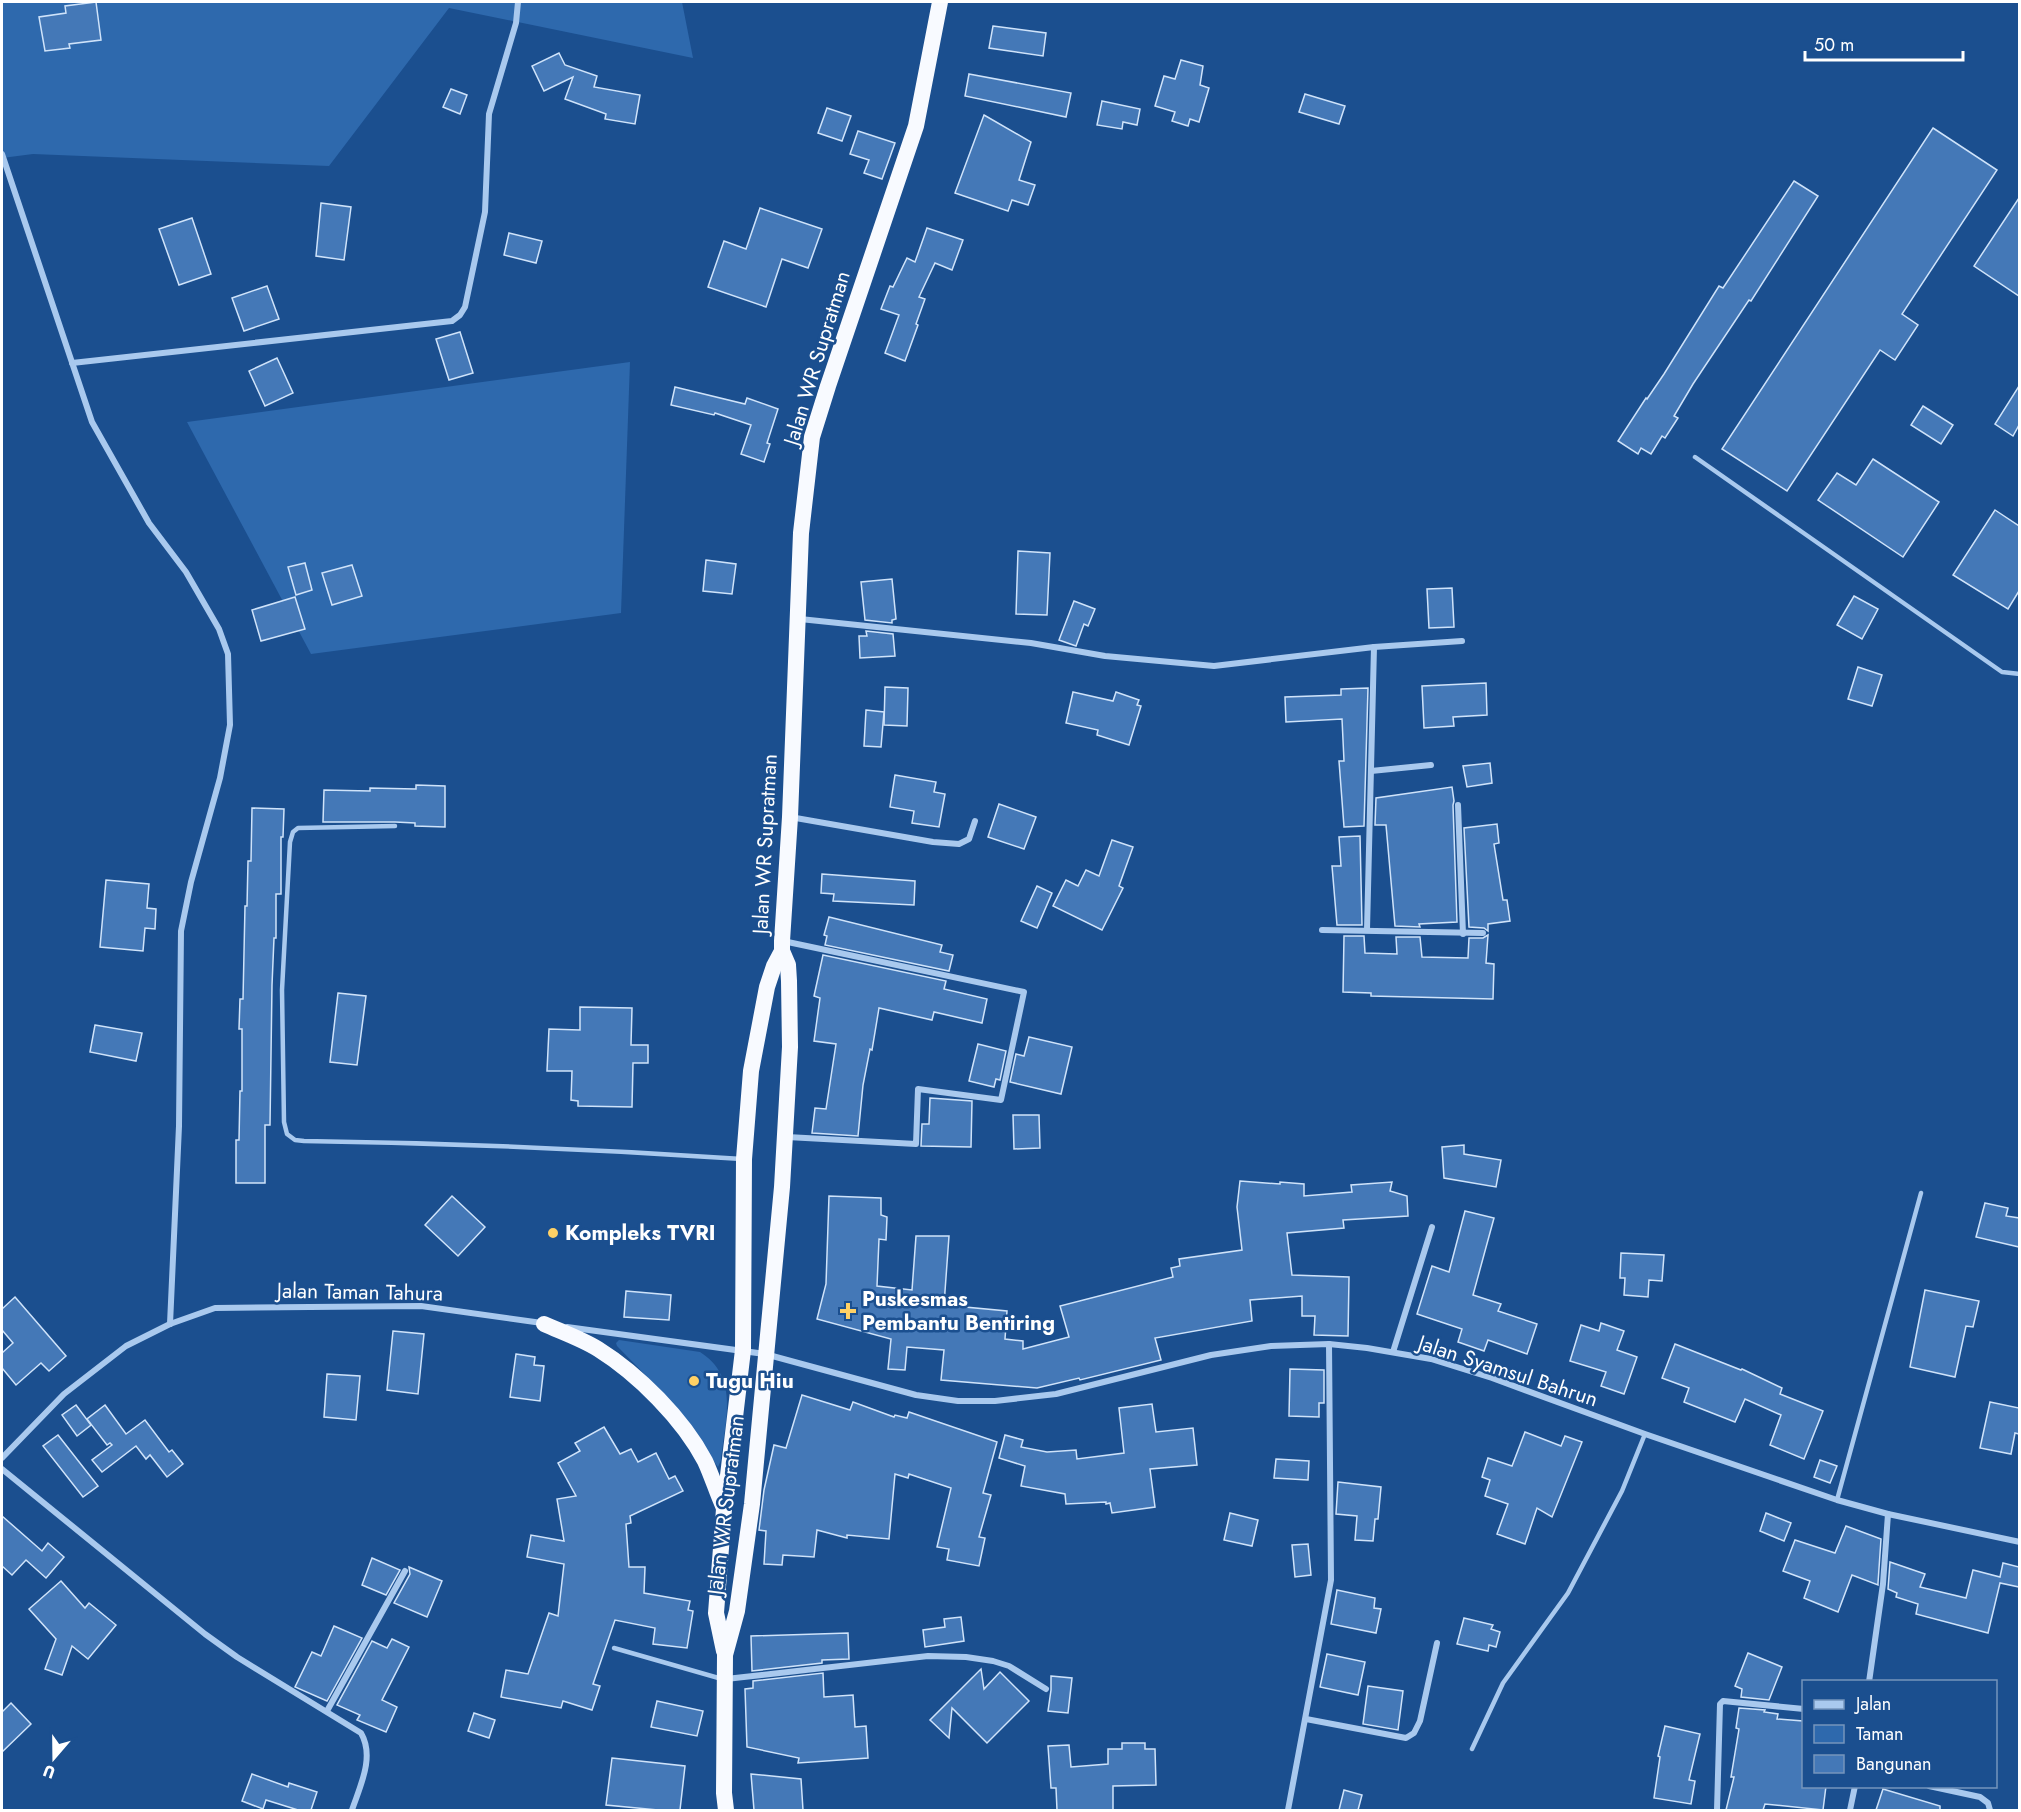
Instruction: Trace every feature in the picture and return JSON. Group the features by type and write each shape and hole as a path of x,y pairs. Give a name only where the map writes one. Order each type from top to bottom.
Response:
{"highway":[{"name":"Jalan WR Supratman","path":"726,1810 724,1793 725,1655 737,1611 752,1504 782,1187 790,1047 788,965 782,946 790,817 801,533 812,437 916,126 940,2"},
{"path":"725,1655 716,1613 724,1509 743,1350 744,1159 751,1071 767,987 782,946"},
{"path":"544,1324 597,1349 657,1396 689,1437 704,1461 724,1509"}],"street":[{"path":"72,363 452,321 460,315 467,299 485,212 489,114 516,23 518,2"},
{"path":"2,154 4,166 88,414 149,523 186,572 219,629 228,654 230,725 220,778 191,882 181,931 179,1126 170,1324"},
{"path":"797,618 1031,642 1105,656 1214,666 1374,647 1462,641"},
{"path":"1367,930 1374,647"},
{"path":"1371,771 1431,765"},
{"path":"1458,805 1463,934"},
{"path":"790,817 958,844 969,839 975,821"},
{"path":"1322,930 1483,933"},
{"path":"782,946 1024,992 1001,1100 918,1089 916,1144 785,1137"},
{"path":"1393,1352 1432,1227"},
{"name":"Jalan Taman Tahura","path":"2,1458 64,1394 126,1346 170,1324 215,1308 421,1306 765,1354"},
{"path":"1288,1810 1331,1580 1329,1344"},
{"name":"Jalan Syamsul Bahrun","path":"765,1354 916,1395 958,1401 995,1401 1056,1394 1210,1355 1271,1346 1329,1344 1393,1352 1431,1359 1492,1378 1837,1500 1888,1514 2019,1542"},
{"path":"2,1469 205,1634 362,1733 367,1743 367,1761 352,1810"},
{"path":"1869,1680 1883,1584 1888,1514"},
{"path":"327,1711 405,1571"},
{"path":"1306,1719 1406,1738 1414,1733 1420,1721 1437,1643"},
{"path":"725,1679 928,1656 966,1657 993,1660 1010,1666 1046,1689"},
{"path":"1717,1810 1720,1704 1723,1701 1802,1709"},
{"path":"1850,1810 1855,1788"},
{"path":"1938,1788 1980,1797 1988,1803 1989,1810"}],"lane":[{"path":"1695,458 2002,672 2019,674"},
{"path":"396,826 298,828 293,832 290,842 282,990 284,1122 287,1134 296,1140 304,1141 590,1149 744,1159"},
{"path":"1837,1500 1921,1192"},
{"path":"1472,1749 1503,1683 1568,1593 1623,1491 1645,1434"},
{"path":"614,1648 725,1679"}],"green space":[{"path":"2,2 682,2 693,58 449,8 329,166 33,154 2,158"},
{"path":"630,362 621,613 311,654 187,422"},
{"path":"619,1340 700,1352 713,1362 721,1374 727,1401 725,1431 718,1467 662,1392 617,1346 616,1343"}],"building":[{"path":"96,2 101,40 69,44 70,48 45,51 39,17 66,13 65,6"},
{"path":"993,26 1046,33 1043,56 989,48"},
{"path":"559,53 565,65 597,76 594,87 640,95 635,124 605,119 606,114 565,99 573,77 544,91 532,66"},
{"path":"1181,60 1203,66 1200,85 1209,88 1199,122 1190,119 1188,126 1172,121 1175,112 1155,106 1164,76 1175,79"},
{"path":"969,74 1071,93 1066,117 965,96"},
{"path":"451,89 467,95 460,114 443,107"},
{"path":"1305,94 1345,106 1339,124 1299,112"},
{"path":"1102,101 1140,109 1137,125 1123,122 1122,129 1097,125"},
{"path":"827,108 851,116 842,141 818,133"},
{"path":"984,115 1031,142 1019,180 1035,185 1028,205 1012,200 1008,211 955,193"},
{"path":"1933,128 1997,170 1902,314 1918,325 1895,360 1880,350 1787,491 1722,449"},
{"path":"858,131 895,143 882,179 864,173 869,160 850,154"},
{"path":"1794,181 1818,196 1751,301 1749,300 1693,384 1674,416 1678,418 1665,438 1662,436 1651,454 1641,448 1638,454 1618,441 1664,374 1719,286 1723,288"},
{"path":"2019,198 2019,296 1974,266"},
{"path":"321,203 351,207 344,260 316,256"},
{"path":"760,208 822,229 808,268 782,259 766,307 708,287 724,241 746,249"},
{"path":"192,218 211,274 179,285 159,229"},
{"path":"927,228 963,240 952,270 935,263 919,297 925,299 905,361 885,353 899,315 881,309 890,286 893,287 907,258 915,262"},
{"path":"509,233 542,241 536,263 504,255"},
{"path":"267,286 279,319 244,331 232,298"},
{"path":"460,332 473,373 449,380 436,339"},
{"path":"277,358 293,393 265,406 249,371"},
{"path":"2019,386 2019,425 2013,436 1995,424"},
{"path":"675,387 745,404 747,398 778,409 767,443 770,444 764,462 741,454 751,425 715,413 714,415 671,405"},
{"path":"1923,406 1953,425 1941,444 1911,425"},
{"path":"1873,459 1939,502 1903,557 1818,500 1837,473 1856,485"},
{"path":"1995,510 2019,526 2019,591 2008,609 1953,575"},
{"path":"1018,551 1050,553 1047,615 1016,614"},
{"path":"706,560 736,564 732,594 703,591"},
{"path":"305,563 312,590 296,595 288,567"},
{"path":"352,565 362,596 332,605 322,573"},
{"path":"892,579 896,619 892,620 892,623 865,620 861,582"},
{"path":"1452,588 1454,627 1429,628 1427,589"},
{"path":"1854,596 1878,609 1862,639 1837,625"},
{"path":"295,597 305,629 261,641 252,610"},
{"path":"1074,601 1095,609 1088,626 1084,624 1076,646 1059,640"},
{"path":"866,631 893,634 895,656 860,658 859,636 867,636"},
{"path":"1858,667 1882,675 1872,706 1848,699"},
{"path":"1486,683 1487,715 1453,717 1454,726 1424,728 1422,686"},
{"path":"885,687 908,688 907,726 884,725"},
{"path":"1368,688 1364,826 1344,827 1339,761 1344,761 1342,719 1286,722 1285,697 1341,695 1341,689"},
{"path":"1073,692 1113,701 1116,692 1139,700 1137,705 1141,706 1129,745 1097,735 1098,730 1066,723"},
{"path":"866,710 884,712 881,747 864,746"},
{"path":"1490,763 1492,783 1467,787 1463,766"},
{"path":"895,775 936,782 934,792 945,794 939,827 912,823 914,811 890,807"},
{"path":"416,785 445,786 445,827 415,826 415,823 395,822 323,822 324,790 416,789"},
{"path":"1452,787 1457,922 1419,924 1420,927 1395,926 1386,825 1375,825 1376,798"},
{"path":"999,804 1036,817 1024,849 988,837"},
{"path":"252,808 284,809 283,837 281,837 281,894 276,894 270,1125 265,1125 265,1183 236,1183 236,1140 239,1140 240,1091 242,1091 240,999 243,999 245,906 247,906 248,861 251,861"},
{"path":"1497,824 1499,843 1494,844 1503,900 1507,900 1510,921 1488,924 1488,931 1484,928 1469,927 1464,828"},
{"path":"1360,836 1362,925 1337,925 1332,866 1341,866 1339,837"},
{"path":"1112,840 1133,847 1119,886 1123,888 1102,930 1053,906 1066,880 1078,886 1086,870 1099,876"},
{"path":"822,874 915,881 914,905 833,901 834,894 821,893"},
{"path":"106,880 149,884 147,908 156,909 155,929 145,928 143,951 100,947"},
{"path":"1037,886 1052,893 1037,928 1021,921"},
{"path":"829,917 942,945 940,952 953,955 949,971 825,945 827,936 824,935"},
{"path":"1488,935 1486,963 1494,964 1493,999 1371,996 1371,993 1343,992 1344,936 1364,936 1365,953 1397,954 1396,937 1420,937 1422,957 1468,958 1469,938 1483,938"},
{"path":"823,955 946,981 944,989 987,999 982,1023 934,1012 932,1020 879,1008 863,1085 858,1136 812,1133 815,1108 826,1109 836,1044 814,1041 820,998 814,996"},
{"path":"338,993 366,996 357,1065 330,1062"},
{"path":"580,1007 632,1008 631,1045 648,1045 648,1063 633,1063 632,1107 578,1106 578,1101 571,1100 572,1071 547,1071 549,1029 580,1030"},
{"path":"95,1025 142,1033 136,1061 90,1052"},
{"path":"1029,1037 1072,1047 1061,1094 1010,1082 1016,1054 1024,1056"},
{"path":"978,1044 1006,1051 1000,1080 996,1079 994,1087 969,1081"},
{"path":"930,1098 972,1101 971,1147 921,1146 922,1124 929,1124"},
{"path":"1013,1115 1039,1115 1040,1148 1014,1149"},
{"path":"1464,1145 1464,1154 1501,1160 1496,1187 1444,1178 1442,1147"},
{"path":"1240,1181 1304,1184 1304,1196 1352,1192 1351,1185 1392,1182 1390,1191 1407,1196 1408,1216 1343,1220 1344,1228 1287,1233 1292,1275 1349,1277 1348,1336 1314,1335 1315,1316 1302,1316 1302,1296 1250,1300 1252,1321 1155,1338 1161,1360 1037,1388 941,1380 944,1350 907,1347 905,1370 888,1369 891,1339 817,1319 826,1284 829,1196 881,1198 881,1215 887,1217 886,1240 879,1239 877,1286 912,1290 916,1236 949,1236 944,1305 1007,1311 1005,1339 1023,1341 1023,1349 1069,1337 1060,1306 1173,1277 1171,1268 1180,1266 1179,1259 1242,1250 1237,1207"},
{"path":"452,1196 485,1227 458,1256 425,1225"},
{"path":"1985,1203 2008,1208 2006,1216 2019,1218 2019,1247 1976,1237"},
{"path":"1465,1211 1494,1218 1473,1295 1501,1304 1498,1311 1537,1324 1527,1354 1488,1340 1484,1351 1458,1342 1462,1329 1417,1314 1432,1266 1449,1272"},
{"path":"1621,1253 1664,1255 1662,1281 1649,1280 1648,1297 1624,1295 1625,1278 1620,1278"},
{"path":"1925,1290 1979,1301 1973,1327 1966,1326 1955,1377 1910,1367"},
{"path":"626,1291 671,1295 669,1320 624,1317"},
{"path":"15,1297 66,1356 49,1371 41,1363 16,1385 2,1368 2,1353 13,1343 2,1330 2,1309"},
{"path":"1601,1323 1624,1331 1617,1350 1637,1357 1624,1394 1601,1386 1606,1372 1570,1361 1581,1325 1599,1331"},
{"path":"393,1331 424,1334 418,1394 387,1390"},
{"path":"1675,1344 1742,1369 1782,1388 1780,1394 1823,1411 1804,1459 1770,1445 1781,1415 1745,1399 1735,1422 1684,1402 1689,1388 1662,1378"},
{"path":"516,1354 535,1357 534,1365 544,1366 540,1401 510,1397"},
{"path":"1290,1369 1324,1370 1324,1403 1319,1403 1319,1417 1289,1416"},
{"path":"327,1374 360,1376 356,1420 324,1417"},
{"path":"802,1395 850,1410 853,1402 894,1417 895,1415 907,1418 909,1412 997,1442 983,1493 991,1495 979,1537 985,1538 979,1566 947,1560 949,1549 937,1547 951,1488 909,1474 908,1478 895,1474 889,1539 847,1535 847,1538 817,1530 814,1557 783,1555 782,1565 764,1564 766,1531 759,1530 764,1490 774,1445 786,1448"},
{"path":"1990,1402 2019,1408 2019,1434 2015,1433 2011,1454 1980,1448"},
{"path":"1152,1404 1156,1432 1193,1428 1197,1465 1150,1469 1155,1507 1112,1513 1110,1503 1106,1504 1106,1502 1066,1504 1065,1494 1021,1486 1025,1466 999,1458 1005,1435 1023,1440 1021,1447 1047,1452 1076,1450 1077,1459 1124,1453 1119,1408"},
{"path":"76,1405 91,1425 77,1436 62,1415"},
{"path":"105,1405 126,1434 145,1420 169,1452 172,1450 183,1464 167,1477 150,1455 146,1459 136,1446 102,1472 92,1460 112,1445 110,1443 107,1445 87,1419"},
{"path":"604,1427 620,1454 631,1449 638,1462 656,1453 669,1479 675,1476 683,1491 630,1516 631,1523 626,1524 629,1567 645,1567 644,1593 690,1601 688,1610 693,1611 687,1648 653,1644 655,1628 615,1620 593,1684 600,1686 592,1710 563,1701 561,1708 501,1697 506,1670 528,1674 549,1613 558,1616 564,1564 527,1557 531,1535 564,1541 557,1499 576,1496 558,1463 580,1451 575,1443"},
{"path":"1525,1432 1561,1446 1565,1436 1582,1442 1552,1517 1537,1508 1525,1544 1497,1534 1508,1504 1485,1496 1490,1480 1482,1477 1488,1458 1512,1466"},
{"path":"58,1435 98,1486 83,1497 43,1446"},
{"path":"1276,1459 1309,1461 1308,1480 1274,1478"},
{"path":"1820,1460 1837,1466 1830,1483 1814,1477"},
{"path":"1338,1482 1381,1487 1373,1541 1355,1540 1357,1516 1336,1514"},
{"path":"1230,1513 1258,1520 1252,1546 1224,1540"},
{"path":"1766,1513 1791,1523 1784,1541 1760,1531"},
{"path":"2,1516 42,1551 48,1543 64,1557 46,1578 26,1560 12,1575 2,1566"},
{"path":"1846,1526 1881,1539 1878,1585 1852,1575 1838,1612 1804,1598 1810,1581 1783,1571 1795,1540 1835,1553"},
{"path":"1308,1544 1311,1575 1295,1577 1292,1545"},
{"path":"372,1558 400,1570 386,1595 362,1585"},
{"path":"1890,1562 1925,1574 1920,1587 1966,1598 1973,1570 2000,1577 2003,1563 2019,1567 2019,1587 2000,1583 1988,1633 1916,1614 1918,1604 1896,1597 1897,1593 1888,1589"},
{"path":"409,1567 442,1581 427,1617 394,1603 410,1574"},
{"path":"61,1581 85,1608 89,1603 116,1625 88,1659 72,1646 62,1675 45,1669 56,1639 29,1609"},
{"path":"1337,1590 1375,1598 1374,1608 1381,1609 1376,1633 1331,1624"},
{"path":"961,1617 964,1641 925,1647 923,1630 945,1627 944,1619"},
{"path":"1464,1618 1493,1625 1491,1629 1500,1632 1496,1647 1489,1645 1488,1651 1457,1644"},
{"path":"334,1626 362,1638 327,1701 295,1687 312,1652 321,1656"},
{"path":"848,1633 849,1659 822,1660 822,1663 752,1671 751,1636"},
{"path":"392,1639 409,1647 382,1700 397,1707 386,1732 357,1720 360,1715 337,1705 372,1641 387,1648"},
{"path":"1748,1653 1782,1667 1769,1700 1741,1697 1742,1689 1735,1686"},
{"path":"1327,1654 1365,1662 1358,1695 1320,1687"},
{"path":"981,1669 984,1689 1000,1672 1029,1701 987,1743 952,1708 949,1738 930,1720"},
{"path":"823,1673 824,1697 853,1695 855,1727 866,1726 868,1758 798,1763 799,1758 747,1747 745,1689 753,1688 753,1681"},
{"path":"1051,1676 1072,1678 1068,1713 1048,1711"},
{"path":"1368,1686 1403,1691 1398,1730 1363,1724"},
{"path":"657,1701 703,1711 697,1736 651,1727"},
{"path":"11,1703 31,1724 2,1752 2,1712"},
{"path":"1739,1708 1765,1710 1764,1712 1778,1714 1777,1719 1802,1721 1802,1788 1826,1788 1823,1810 1765,1804 1763,1810 1726,1810 1734,1777 1731,1777 1739,1729 1736,1728"},
{"path":"474,1713 495,1720 489,1738 468,1731"},
{"path":"1665,1726 1700,1734 1689,1780 1695,1781 1691,1804 1654,1798 1660,1757 1658,1756"},
{"path":"1122,1743 1145,1743 1145,1749 1155,1749 1156,1785 1113,1786 1113,1810 1057,1810 1056,1788 1051,1788 1048,1746 1069,1745 1071,1767 1108,1764 1108,1749 1122,1749"},
{"path":"612,1758 685,1766 680,1810 606,1805"},
{"path":"252,1774 288,1787 289,1783 317,1792 311,1810 298,1810 266,1800 263,1809 242,1801"},
{"path":"751,1774 801,1779 803,1810 754,1810"},
{"path":"1883,1789 1940,1806 1940,1810 1876,1810"},
{"path":"1344,1790 1362,1795 1358,1810 1339,1810"}],"place":[{"name":"Kompleks TVRI","path":"553,1233"},
{"name":"Puskesmas Pembantu Bentiring","path":"848,1311"},
{"name":"Tugu Hiu","path":"694,1381"}]}
